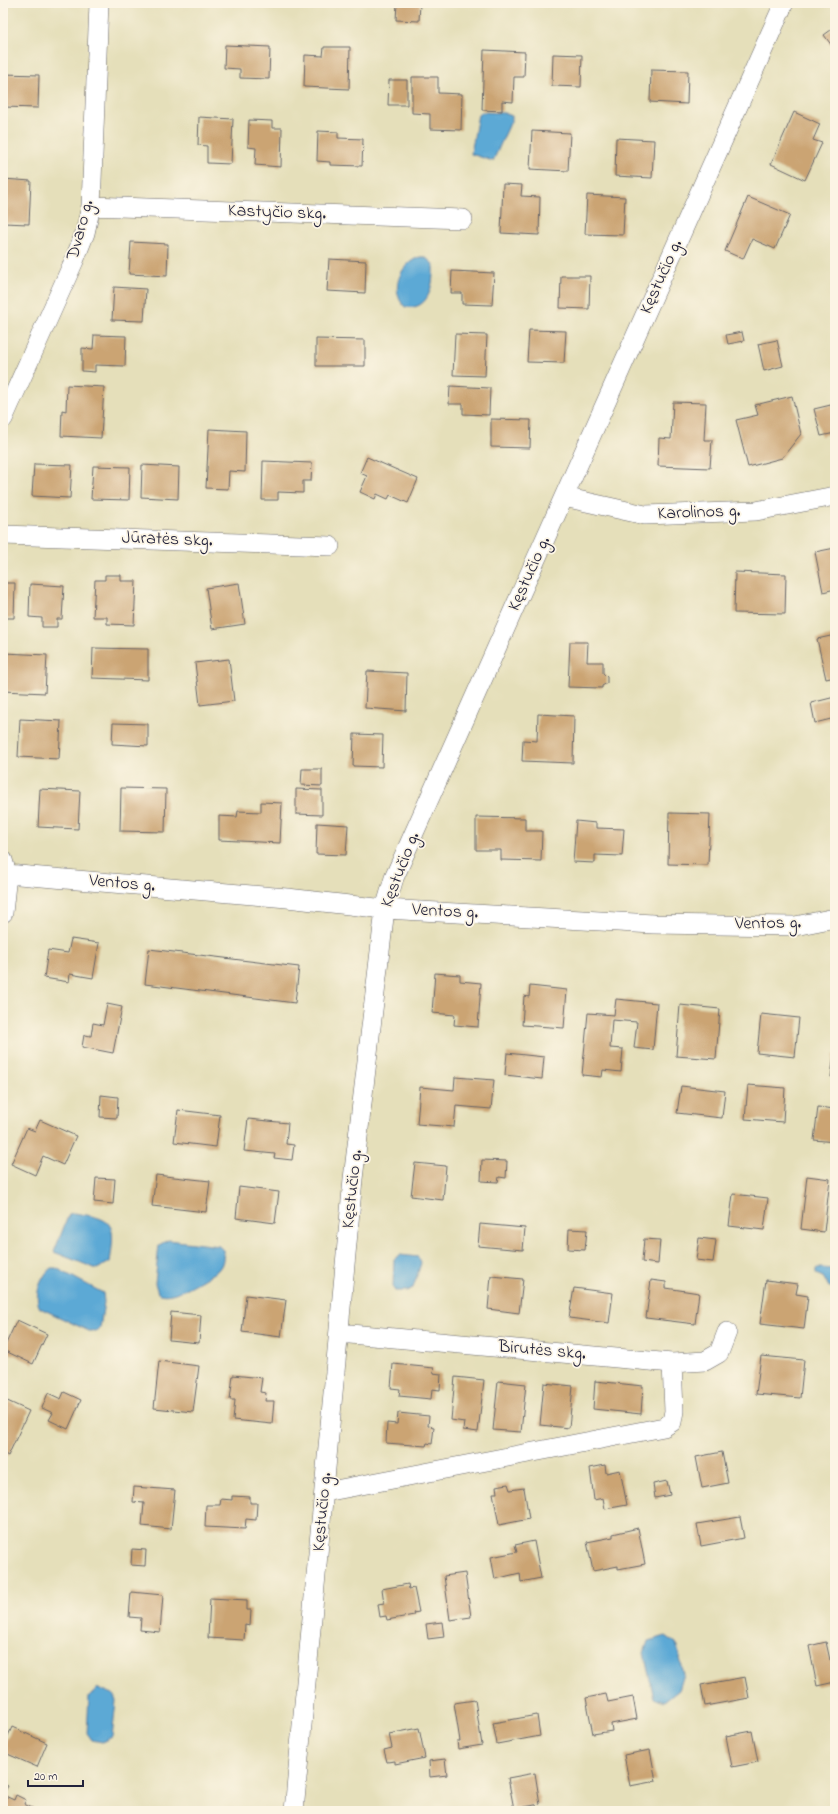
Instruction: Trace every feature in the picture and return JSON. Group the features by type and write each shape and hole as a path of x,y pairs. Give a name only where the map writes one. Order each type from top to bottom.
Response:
{"street":[{"name":"Dvaro g.","path":"3,419 74,261 85,233 91,206 99,3"},
{"name":"Kęstučio g.","path":"294,1811 340,1333 353,1179 384,909 394,878 784,3"},
{"name":"Kastyčio skg.","path":"91,206 463,219"},
{"name":"Karolinos g.","path":"564,497 645,515 756,511 835,496"},
{"name":"Jūratės skg.","path":"3,535 330,546"},
{"name":"Ventos g.","path":"5,867 384,909 653,924 795,926 835,918"},
{"path":"3,913 5,867"},
{"name":"Birutės skg.","path":"340,1333 672,1363 706,1361 719,1353 727,1332"},
{"path":"325,1492 664,1428 672,1422 674,1411 672,1363"}],"water":[{"path":"482,112 504,113 512,116 493,161 471,154 478,114"},
{"path":"420,257 425,257 433,264 433,279 429,294 420,305 405,307 400,301 398,293 397,286 399,278 407,265"},
{"path":"74,1213 97,1218 105,1221 109,1225 112,1230 113,1238 110,1262 97,1269 54,1252 69,1214"},
{"path":"168,1240 219,1246 223,1250 222,1264 217,1271 188,1288 171,1294 164,1295 158,1293 155,1283 159,1245"},
{"path":"400,1255 418,1257 421,1263 413,1288 406,1291 395,1291 393,1288 394,1259"},
{"path":"51,1268 56,1268 103,1293 104,1302 100,1328 97,1331 89,1331 40,1308 37,1298 39,1287 44,1276"},
{"path":"816,1269 835,1269 835,1287 829,1287 823,1277 816,1274"},
{"path":"666,1636 676,1643 684,1674 679,1690 664,1702 654,1698 644,1653 648,1641"},
{"path":"98,1688 113,1694 116,1701 112,1737 102,1742 92,1740 87,1733 89,1697"}],"building":[{"path":"397,3 420,3 419,21 396,20"},
{"path":"835,27 835,50 824,35"},
{"path":"225,45 270,47 269,79 240,78 240,69 224,68"},
{"path":"324,47 350,47 349,89 304,87 305,55 323,56"},
{"path":"484,50 525,52 524,77 514,77 513,102 502,101 502,111 482,110"},
{"path":"553,54 582,55 581,87 552,86"},
{"path":"651,70 688,71 687,104 650,102"},
{"path":"3,74 39,75 38,108 3,107"},
{"path":"412,77 438,77 438,93 462,94 461,130 430,129 430,114 412,113"},
{"path":"389,80 407,80 407,105 388,105"},
{"path":"794,112 820,124 813,140 822,143 805,180 771,164"},
{"path":"199,117 233,119 231,164 207,163 207,146 198,145"},
{"path":"249,120 272,121 272,128 282,128 281,167 255,165 256,148 248,147"},
{"path":"318,131 338,132 338,138 363,139 362,166 330,165 330,162 317,161"},
{"path":"532,131 570,133 568,171 530,169"},
{"path":"616,138 654,140 652,178 615,176"},
{"path":"3,179 31,181 29,224 3,223"},
{"path":"503,184 522,185 521,196 540,197 539,235 501,233"},
{"path":"587,195 625,197 623,235 585,234"},
{"path":"748,197 790,215 775,249 752,239 743,259 725,251"},
{"path":"131,242 168,244 167,276 129,274"},
{"path":"329,259 366,261 365,293 327,291"},
{"path":"452,271 494,273 492,305 462,304 462,293 451,293"},
{"path":"561,276 590,276 589,309 560,308"},
{"path":"114,287 146,289 144,321 112,320"},
{"path":"529,330 566,331 564,363 527,362"},
{"path":"742,332 744,341 728,344 726,335"},
{"path":"455,334 487,335 485,376 453,375"},
{"path":"94,335 126,336 125,366 95,365 95,372 82,371 82,348 93,349"},
{"path":"316,339 365,340 365,366 316,366"},
{"path":"777,340 783,366 764,371 758,344"},
{"path":"67,385 104,387 101,438 61,436 62,410 66,411"},
{"path":"450,386 490,388 489,415 463,414 463,404 449,404"},
{"path":"792,396 801,434 782,458 748,467 736,420 758,415 755,405"},
{"path":"673,402 706,403 704,440 712,440 710,468 658,466 659,438 671,439"},
{"path":"835,404 835,433 821,436 814,409"},
{"path":"491,419 531,420 530,448 491,447"},
{"path":"209,429 246,431 245,472 229,471 228,489 206,488"},
{"path":"367,457 418,479 408,503 390,495 388,499 377,494 375,499 360,492 367,476 360,473"},
{"path":"263,461 312,463 311,481 303,481 303,493 278,492 278,500 262,500"},
{"path":"34,464 72,465 70,498 32,496"},
{"path":"142,465 179,467 178,499 141,497"},
{"path":"93,466 130,467 129,500 91,499"},
{"path":"835,548 835,589 823,592 815,552"},
{"path":"735,572 786,574 785,614 734,613"},
{"path":"105,575 121,575 121,581 136,581 134,625 107,624 107,617 93,617 95,580 105,580"},
{"path":"3,583 15,583 14,618 3,618"},
{"path":"239,583 245,624 212,629 206,588"},
{"path":"30,584 64,586 62,619 57,619 57,627 42,627 42,618 29,617"},
{"path":"835,635 835,677 826,679 817,639"},
{"path":"570,642 588,642 587,662 603,662 603,673 607,677 607,683 602,686 602,688 568,687"},
{"path":"93,648 148,649 148,680 92,678"},
{"path":"4,653 47,655 45,693 3,691"},
{"path":"229,659 234,701 200,705 195,663"},
{"path":"367,671 407,673 406,711 365,708"},
{"path":"835,697 835,718 815,723 811,703"},
{"path":"538,714 574,716 573,763 522,761 523,740 537,741"},
{"path":"20,719 61,721 59,759 18,757"},
{"path":"113,723 148,724 148,746 112,744"},
{"path":"354,734 383,735 382,767 353,766"},
{"path":"302,769 322,769 322,786 301,785"},
{"path":"121,788 166,789 165,832 120,831"},
{"path":"40,789 80,791 78,829 38,827"},
{"path":"296,789 322,790 322,815 296,814"},
{"path":"261,802 282,803 280,843 219,840 219,816 237,817 238,811 261,812"},
{"path":"669,813 710,814 708,865 668,864"},
{"path":"476,817 525,818 525,831 542,831 541,861 501,860 501,850 476,850"},
{"path":"576,821 596,823 596,828 624,829 622,856 595,855 595,863 573,862"},
{"path":"317,823 348,825 346,855 316,854"},
{"path":"71,939 99,943 93,978 70,974 69,982 44,978 48,950 68,953"},
{"path":"149,949 299,967 295,1003 145,984"},
{"path":"435,973 460,975 460,981 481,983 478,1027 454,1025 455,1015 432,1013"},
{"path":"530,986 567,990 564,1028 522,1025 524,996 529,997"},
{"path":"616,999 657,1003 653,1050 634,1048 637,1022 612,1020 610,1048 623,1049 621,1072 603,1070 602,1077 582,1075 588,1013 614,1015"},
{"path":"107,1004 122,1007 113,1053 82,1047 84,1035 91,1036 93,1023 103,1025"},
{"path":"680,1005 720,1009 716,1059 676,1056"},
{"path":"761,1014 799,1018 795,1057 757,1053"},
{"path":"507,1053 544,1057 542,1079 505,1075"},
{"path":"834,1054 835,1077 831,1077"},
{"path":"455,1077 494,1080 491,1109 456,1106 454,1127 417,1124 420,1087 454,1090"},
{"path":"748,1085 785,1088 783,1122 745,1119"},
{"path":"681,1086 725,1091 722,1118 677,1113"},
{"path":"101,1095 118,1097 117,1118 100,1117"},
{"path":"818,1107 835,1109 835,1142 814,1140"},
{"path":"178,1110 220,1115 216,1147 174,1142"},
{"path":"248,1119 288,1123 286,1144 294,1145 292,1160 274,1158 275,1154 244,1151"},
{"path":"40,1120 76,1136 63,1165 43,1156 35,1175 11,1164 27,1128 35,1131"},
{"path":"482,1160 507,1161 506,1178 499,1177 498,1182 481,1181"},
{"path":"415,1163 446,1166 443,1200 411,1196"},
{"path":"156,1175 210,1181 206,1212 152,1206"},
{"path":"807,1176 830,1179 824,1232 801,1229"},
{"path":"96,1178 115,1179 113,1204 94,1202"},
{"path":"239,1187 279,1192 275,1223 236,1218"},
{"path":"733,1194 768,1198 764,1230 729,1226"},
{"path":"480,1224 525,1228 523,1250 478,1246"},
{"path":"569,1229 587,1230 585,1250 568,1249"},
{"path":"699,1238 716,1240 713,1262 696,1260"},
{"path":"644,1239 660,1240 658,1264 642,1262"},
{"path":"491,1276 523,1279 519,1313 488,1309"},
{"path":"651,1280 666,1282 666,1288 699,1293 695,1324 646,1318"},
{"path":"766,1280 798,1284 796,1294 808,1296 804,1329 760,1324"},
{"path":"574,1288 613,1293 609,1323 569,1318"},
{"path":"246,1295 286,1300 281,1337 242,1332"},
{"path":"171,1312 201,1315 199,1343 169,1340"},
{"path":"17,1320 47,1334 33,1364 3,1350"},
{"path":"761,1356 804,1360 800,1398 756,1394"},
{"path":"159,1361 199,1366 193,1412 154,1408"},
{"path":"393,1364 434,1368 433,1373 441,1374 440,1390 432,1389 431,1399 399,1396 400,1389 391,1388"},
{"path":"233,1375 262,1378 260,1392 266,1393 265,1401 274,1401 272,1424 233,1420 235,1400 230,1400"},
{"path":"455,1377 484,1380 478,1432 463,1430 464,1422 451,1420"},
{"path":"498,1381 526,1384 521,1432 493,1430"},
{"path":"595,1381 643,1386 641,1414 593,1409"},
{"path":"544,1383 573,1386 569,1428 540,1425"},
{"path":"64,1392 81,1400 68,1429 49,1420 53,1413 42,1408 48,1393 61,1399"},
{"path":"3,1399 29,1411 8,1456 3,1453"},
{"path":"398,1413 429,1416 428,1426 434,1427 432,1444 427,1443 426,1446 386,1443 387,1423 397,1424"},
{"path":"722,1452 728,1483 702,1488 696,1457"},
{"path":"605,1465 606,1473 620,1470 627,1505 605,1509 603,1498 594,1500 590,1468"},
{"path":"667,1481 670,1495 655,1498 653,1484"},
{"path":"508,1484 510,1490 524,1488 529,1519 499,1525 493,1493 497,1493 496,1486"},
{"path":"134,1487 175,1490 171,1529 142,1526 144,1503 133,1502"},
{"path":"232,1496 250,1497 250,1503 257,1503 256,1520 246,1519 245,1529 205,1527 206,1505 220,1505 221,1499 232,1500"},
{"path":"740,1517 744,1538 701,1546 697,1524"},
{"path":"638,1528 645,1564 618,1569 618,1566 593,1571 587,1542 613,1537 613,1534"},
{"path":"534,1541 541,1578 521,1582 520,1573 495,1579 491,1557 517,1552 515,1545"},
{"path":"132,1549 146,1550 145,1566 131,1565"},
{"path":"465,1573 471,1617 450,1620 444,1576"},
{"path":"408,1584 409,1589 414,1588 419,1612 413,1613 414,1615 387,1620 386,1616 380,1617 378,1604 384,1603 382,1589"},
{"path":"131,1592 163,1595 160,1632 140,1630 141,1618 129,1617"},
{"path":"210,1598 247,1600 247,1610 251,1610 250,1626 245,1625 244,1640 208,1638"},
{"path":"442,1622 444,1637 428,1639 426,1624"},
{"path":"826,1642 830,1660 835,1660 835,1682 817,1686 809,1646"},
{"path":"745,1677 749,1698 705,1706 701,1685"},
{"path":"606,1694 608,1702 633,1697 637,1719 611,1724 612,1731 593,1734 586,1698"},
{"path":"475,1700 482,1745 458,1749 457,1741 460,1741 454,1703"},
{"path":"537,1715 540,1736 497,1744 493,1723"},
{"path":"12,1727 47,1743 37,1767 3,1752 3,1747"},
{"path":"419,1728 425,1758 395,1764 395,1761 387,1762 384,1750 392,1748 389,1734"},
{"path":"752,1731 758,1762 732,1767 726,1736"},
{"path":"650,1750 656,1781 630,1786 624,1755"},
{"path":"445,1759 447,1775 430,1777 429,1761"},
{"path":"535,1773 540,1804 514,1809 508,1778"},
{"path":"3,1783 8,1786 3,1795"},
{"path":"3,1795 14,1800 16,1795 26,1800 24,1804 34,1809 33,1811 3,1811"}]}
